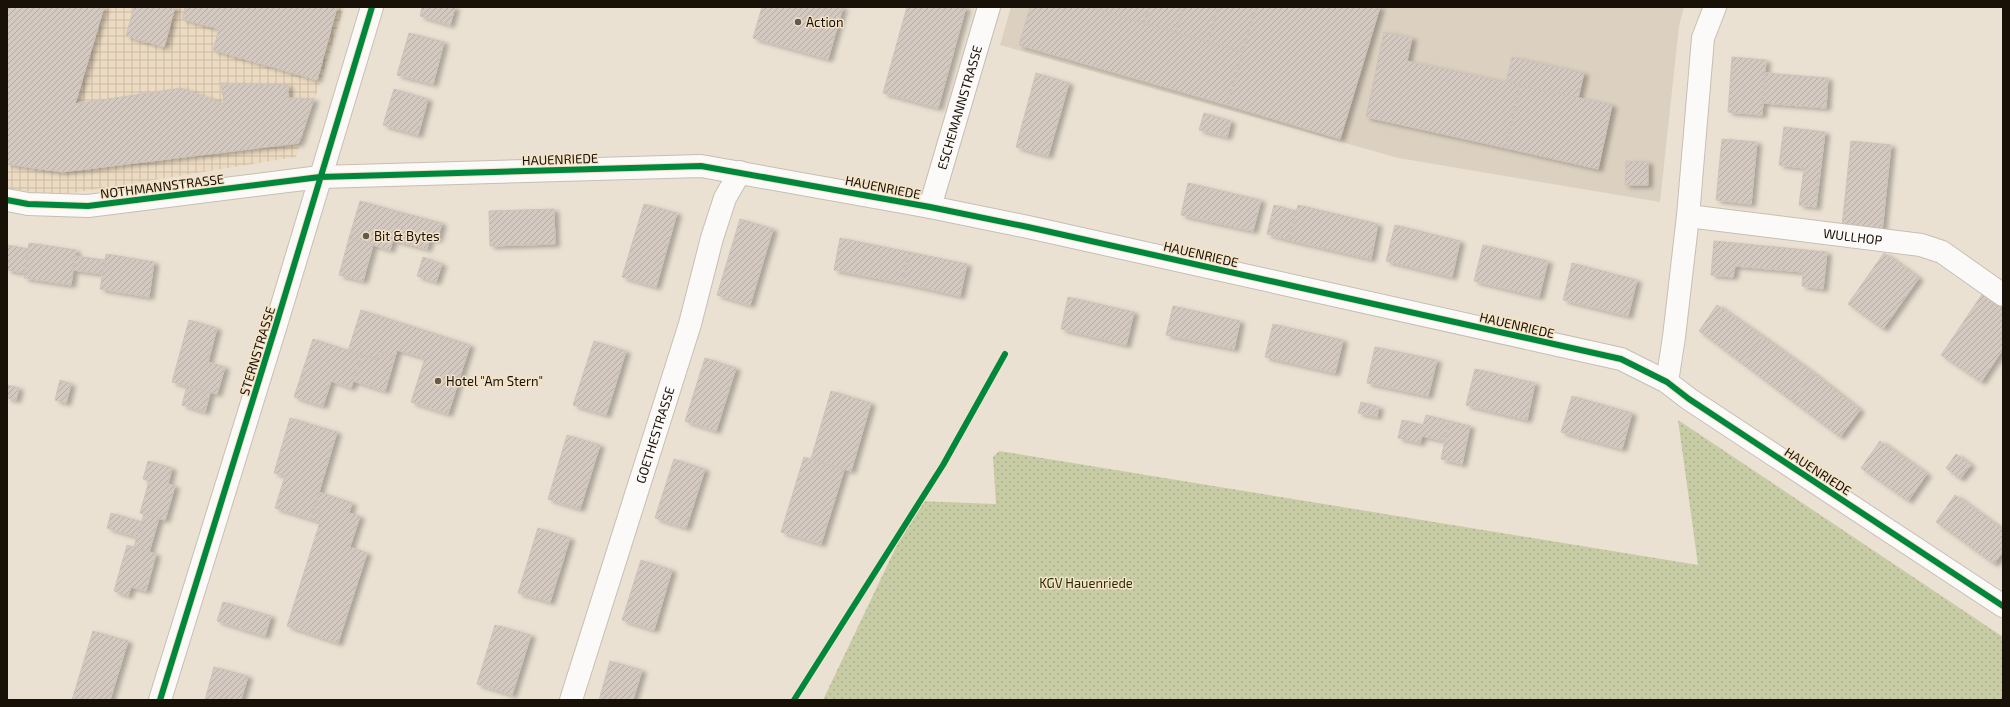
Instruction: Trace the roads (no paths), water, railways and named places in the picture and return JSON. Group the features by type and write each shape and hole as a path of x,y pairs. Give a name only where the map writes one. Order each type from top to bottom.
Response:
{"street":[{"name":"STERNSTRASSE","path":"160,700 276,325 372,7"},
{"name":"ESCHEMANNSTRASSE","path":"930,207 989,7"},
{"path":"1667,382 1674,337 1688,216 1703,38 1715,7"},
{"name":"HAUENRIEDE","path":"320,177 558,171 656,166 701,166 930,207 1621,359 1667,382 1689,399 2003,606"},
{"name":"GOETHESTRASSE","path":"571,700 690,324 725,198 740,172"},
{"name":"NOTHMANNSTRASSE","path":"7,200 28,204 88,206 320,177"},
{"name":"WULLHOP","path":"1688,216 1921,245 1942,252 2003,295"}],"place":[{"name":"Action","path":"798,22"},
{"name":"Bit & Bytes","path":"366,236"},
{"name":"Hotel \"Am Stern\"","path":"438,381"}],"park label":[{"name":"KGV Hauenriede","path":"1086,583"}]}
